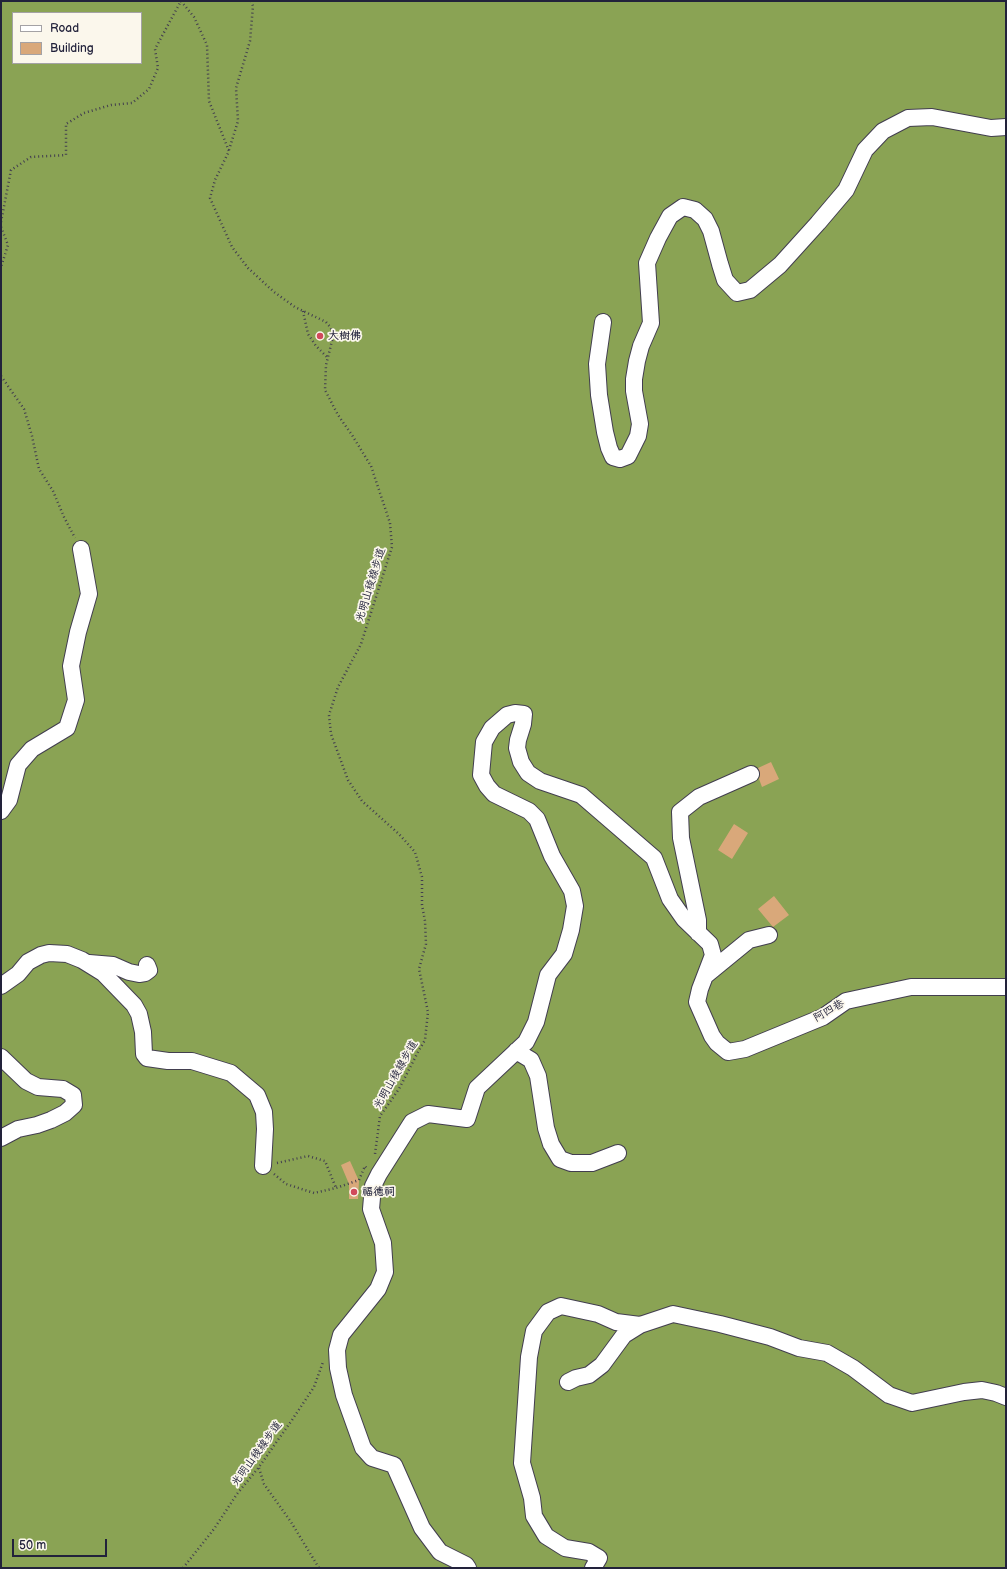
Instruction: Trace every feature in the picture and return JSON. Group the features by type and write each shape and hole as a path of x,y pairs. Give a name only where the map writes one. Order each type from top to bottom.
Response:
{"lane":[{"path":"603,322 597,364 599,395 609,448 613,457 620,459 628,456 638,436 640,424 634,391 634,379 641,346 651,323 647,263 670,216 683,207 695,210 706,219 711,231 725,280 737,294 750,290 780,265 818,223 846,190 865,150 883,131 908,118 932,117 991,128 1006,127"},
{"path":"1,811 9,800 18,765 32,749 67,728 76,700 71,666 78,632 89,594 81,549"},
{"path":"468,1568 466,1565 440,1552 422,1528 394,1465 372,1458 364,1448 344,1395 338,1368 337,1350 341,1335 378,1289 385,1272 383,1243 371,1209 371,1197 374,1184 412,1122 428,1114 467,1119 471,1111 471,1102 477,1088 526,1042 536,1022 548,975 564,954 571,930 575,906 572,892 552,856 537,819 529,811 494,794 487,786 481,775 484,742 492,728 500,720 515,713 524,714 517,748 520,762 528,773 540,781 581,794 654,858 670,899 684,919 710,944 713,955 702,983"},
{"path":"698,933 698,920 681,838 680,812 699,797 751,774"},
{"path":"702,983 749,940 769,935"},
{"path":"1,986 18,974 28,962 41,955 50,953 67,954 87,963 103,973 134,1005 139,1014 143,1032 144,1054 147,1058 168,1061 192,1061 231,1073 257,1095 264,1112 266,1129 263,1166"},
{"path":"87,963 113,965 139,974 145,973 149,970 147,965"},
{"name":"阿四巷","path":"702,983 697,1002 712,1036 717,1043 728,1052 745,1048 823,1017 846,1000 911,987 1006,987"},
{"path":"516,1051 531,1060 538,1076 546,1128 551,1144 560,1159 571,1163 592,1163 618,1154"},
{"path":"1,1058 26,1081 38,1087 63,1089 73,1095 74,1106 65,1113 51,1120 37,1125 18,1128 1,1138"},
{"path":"593,1568 598,1558 589,1552 565,1548 546,1536 534,1516 532,1498 522,1463 529,1357 532,1338 534,1331 548,1312 561,1306 598,1314 616,1322 640,1325"},
{"path":"568,1382 576,1378 589,1375 602,1366 624,1335 640,1325 674,1314 770,1337 798,1348 827,1353 853,1368 889,1395 912,1403 964,1392 982,1390 1006,1397"}],"path":[{"path":"1,222 11,170 31,157 66,155 66,124 84,113 111,105 132,103 149,89 158,68 156,49 181,1 194,17 207,44 209,101 229,151"},
{"name":"光明山稜線步道","path":"251,1 253,6 250,41 236,88 238,121 229,151 215,180 210,198 232,247 248,268 274,292 294,307 326,322 331,328 333,337 328,358 325,390 338,415 371,466 390,523 392,547 361,644 338,687 330,715 331,734 348,780 362,801 399,834 415,852 422,877 422,905 425,921 426,944 419,969 428,1012 425,1040 399,1089 380,1116 374,1160"},
{"path":"1,226 8,245 1,267"},
{"path":"303,311 308,334 316,346 328,358"},
{"path":"1,376 24,409 32,436 39,469 54,492 64,517 81,549"},
{"path":"263,1166 308,1156 325,1161 336,1188"},
{"path":"263,1166 286,1184 314,1193 336,1188 359,1180 365,1166 374,1184"},
{"name":"光明山稜線步道","path":"182,1568 214,1529 237,1494 259,1467 314,1387 323,1360"},
{"path":"259,1467 264,1484 291,1522 319,1568"}],"green space":[{"path":"1,1 1006,1 1006,1568 1,1568"}],"building":[{"path":"771,762 779,779 762,787 759,779 760,775 758,768"},
{"path":"734,824 748,833 732,859 718,850"},
{"path":"774,896 789,915 773,927 758,909"},
{"path":"350,1161 359,1181 358,1199 349,1199 349,1184 341,1165"}],"place":[{"name":"大樹佛","path":"320,336"},
{"name":"福德祠","path":"354,1192"}]}
